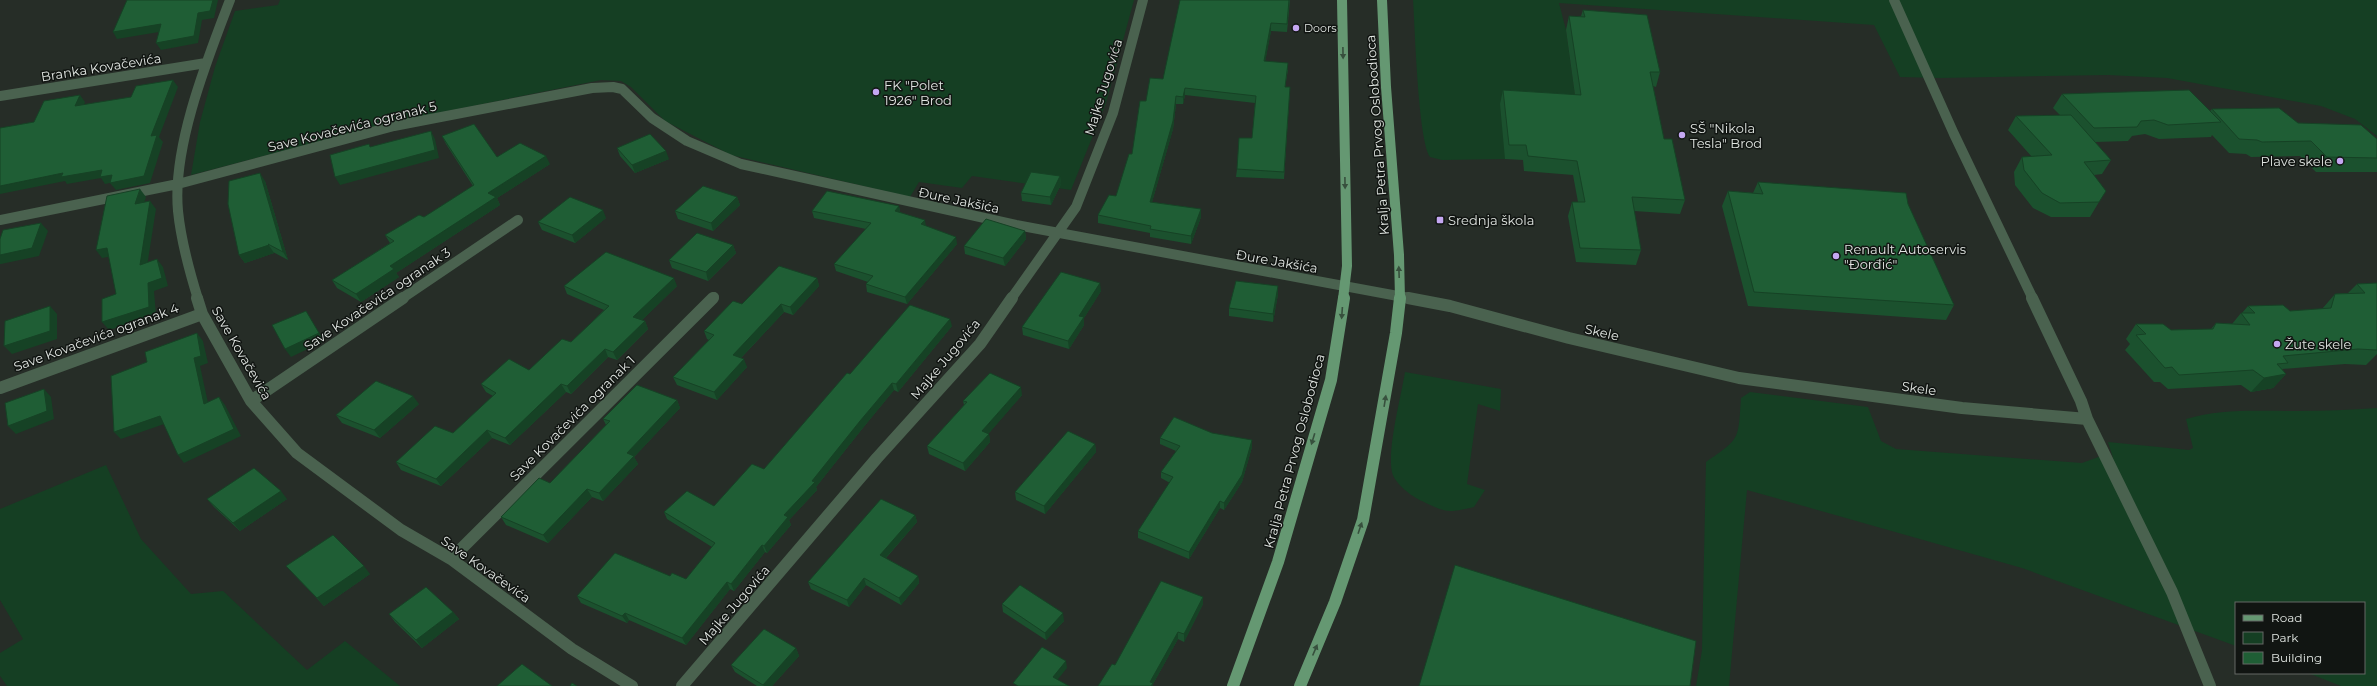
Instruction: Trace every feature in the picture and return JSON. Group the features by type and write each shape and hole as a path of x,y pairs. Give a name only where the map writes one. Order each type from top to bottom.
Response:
{"main road":[{"name":"Kralja Petra Prvog Oslobodioca","path":"1233,686 1278,562 1331,380 1341,322 1347,266 1342,0"},
{"name":"Kralja Petra Prvog Oslobodioca","path":"1300,686 1335,602 1363,520 1381,427 1400,296 1382,0"}],"street":[{"name":"Save Kovačevića","path":"230,0 206,63 187,128 178,184 178,210 186,260 202,314 251,401 297,453 401,530 451,559 572,649 632,686"},
{"name":"Majke Jugovića","path":"682,686 878,458 980,344 1076,207 1113,113 1144,0"},
{"path":"1894,0 1936,95 2080,401 2087,419 2172,592 2210,686"},
{"name":"Branka Kovačevića","path":"0,96 206,63"},
{"name":"Đure Jakšića","path":"534,99 592,88 613,87 622,89 652,118 687,141 741,164 1058,233 1400,296"},
{"name":"Save Kovačevića ogranak 5","path":"0,220 178,184 394,126 534,99"},
{"name":"Save Kovačevića ogranak 3","path":"251,401 518,220"},
{"name":"Skele","path":"1400,296 1450,306 1555,335 1739,378 1962,408 2087,419"},
{"name":"Save Kovačevića ogranak 1","path":"451,559 714,297"},
{"name":"Save Kovačevića ogranak 4","path":"0,388 202,314"}],"green space":[{"path":"280,0 1134,0 1106,103 1071,190 972,176 962,188 919,182 910,197 731,155 665,121 631,87 621,81 601,80 393,122 191,175 200,122 215,67 235,11 278,5"},
{"path":"1413,0 2377,0 2377,136 2355,119 2321,106 2167,78 2108,75 1940,78 1900,77 1874,25 1559,3 1566,30 1577,109 1505,159 1442,160 1430,157 1426,146 1420,107"},
{"path":"1405,372 1501,389 1500,411 1478,404 1467,484 1485,490 1474,507 1452,511 1442,510 1418,499 1409,493 1396,481 1393,476 1391,450"},
{"path":"1750,392 1868,407 1881,441 1896,449 2082,463 2104,455 2113,458 2108,442 2189,450 2193,448 2186,419 2200,415 2241,411 2317,411 2377,408 2377,686 2341,686 2311,674 2365,674 2365,602 2235,602 2235,646 2022,568 1747,490 1729,686 1696,686 1702,650 1706,462 1726,448 1736,437 1741,398"},
{"path":"106,465 141,539 191,594 223,591 307,670 345,641 400,686 7,686 0,676 0,653 23,639 0,600 0,509"}],"building":[{"path":"127,0 213,0 210,11 198,13 194,36 156,43 161,24 113,32"},
{"path":"1180,0 1289,0 1287,24 1271,23 1264,61 1288,63 1285,87 1290,87 1284,172 1237,169 1239,138 1252,138 1256,96 1185,88 1183,97 1176,96 1173,121 1150,202 1201,209 1191,236 1150,229 1151,226 1098,215 1109,195 1116,196 1129,154 1132,154 1140,101 1146,101 1150,78 1163,79"},
{"path":"1583,10 1647,15 1660,72 1650,72 1664,139 1672,139 1685,200 1632,197 1641,250 1580,248 1572,202 1585,202 1577,161 1528,156 1526,145 1509,145 1503,90 1581,95 1569,16 1585,17"},
{"path":"173,80 151,136 157,135 144,176 110,183 112,175 100,177 102,170 61,177 63,173 0,186 0,128 34,122 44,101 80,95 75,106 131,97 136,86"},
{"path":"2189,90 2221,122 2168,125 2154,120 2141,121 2137,127 2094,128 2062,94"},
{"path":"2279,108 2298,123 2361,125 2377,139 2377,158 2327,157 2311,141 2262,142 2257,140 2239,139 2212,109"},
{"path":"2071,115 2111,160 2084,162 2106,191 2099,202 2060,203 2042,193 2024,170 2022,157 2052,155 2016,116"},
{"path":"474,124 497,157 520,143 546,156 488,193 496,197 390,266 394,269 356,294 332,280 394,241 385,235 419,215 424,217 474,185 442,136"},
{"path":"431,131 435,150 335,177 330,155 369,144 370,147"},
{"path":"650,134 666,151 632,165 617,148"},
{"path":"1031,172 1060,176 1050,197 1021,193"},
{"path":"260,173 283,252 268,244 269,245 239,255 228,204 229,181"},
{"path":"1758,182 1906,193 1908,204 1954,305 1754,292 1728,191 1763,194"},
{"path":"703,186 737,197 711,223 675,211"},
{"path":"140,189 135,204 150,201 140,265 157,259 162,278 148,283 149,307 102,322 102,299 116,294 107,248 96,250 107,196"},
{"path":"827,191 899,206 895,211 925,220 921,224 956,237 905,297 866,284 873,276 834,264 871,223 812,211"},
{"path":"570,197 603,210 572,235 538,222"},
{"path":"986,219 1025,231 1003,258 964,246"},
{"path":"41,223 32,248 0,255 0,239 3,230"},
{"path":"697,233 733,245 706,272 669,260"},
{"path":"606,252 674,278 633,317 645,321 613,352 605,349 567,386 561,384 505,438 487,430 436,479 396,462 435,426 453,433 496,393 481,384 509,359 529,370 562,339 571,342 609,306 564,286"},
{"path":"779,266 817,278 790,307 781,304 733,355 744,359 714,392 673,377 714,335 704,331 733,301 742,304"},
{"path":"1061,272 1100,283 1079,316 1084,317 1068,341 1022,327"},
{"path":"1236,281 1278,286 1273,314 1229,308"},
{"name":"Žute skele","path":"2377,283 2377,350 2358,349 2283,356 2288,363 2277,364 2286,374 2264,378 2253,370 2179,375 2172,367 2165,368 2136,335 2146,334 2136,324 2163,324 2171,330 2213,329 2216,323 2250,325 2241,313 2255,313 2248,306 2283,305 2290,311 2331,308 2335,294 2365,293 2357,284"},
{"path":"910,305 950,319 896,384 892,383 860,421 812,481 815,482 784,515 788,517 764,546 762,545 731,584 727,582 682,638 625,613 622,616 577,596 615,553 670,576 672,573 686,579 715,543 664,512 687,491 714,506 752,464 764,469 847,373 850,374"},
{"path":"50,306 50,331 4,346 5,321"},
{"path":"306,311 319,333 285,349 272,325"},
{"path":"197,333 201,356 194,358 204,404 219,397 234,429 178,455 160,416 114,432 111,376 147,362 145,352"},
{"path":"990,373 1021,387 982,431 989,434 963,463 927,446 967,402 963,401"},
{"path":"376,381 413,396 374,430 336,415"},
{"path":"637,385 677,400 627,453 634,456 599,493 587,489 543,535 501,517 539,478 550,483 610,421 603,419"},
{"path":"44,389 47,411 8,426 5,403"},
{"path":"1174,417 1212,433 1252,440 1242,475 1224,503 1220,501 1189,552 1138,531 1173,477 1161,472 1180,446 1160,438"},
{"path":"1068,431 1095,444 1044,506 1015,492"},
{"path":"254,468 281,491 233,523 207,499"},
{"path":"881,499 915,515 880,555 918,576 899,598 864,578 847,600 808,582"},
{"path":"333,535 364,566 317,598 286,566"},
{"path":"1455,565 1696,641 1690,686 1419,686"},
{"path":"1161,581 1203,597 1184,634 1178,632 1150,682 1153,683 1151,686 1098,686 1112,664 1115,665"},
{"path":"1020,585 1063,613 1045,633 1002,604"},
{"path":"426,587 453,612 416,640 389,614"},
{"path":"764,629 796,648 763,685 731,665"},
{"path":"1042,647 1066,661 1053,677 1069,686 1018,686 1013,683"},
{"path":"522,664 552,686 497,686"},
{"path":"572,683 577,686 570,686"}],"place":[{"name":"Doors","path":"1296,28"},
{"name":"FK \"Polet 1926\" Brod","path":"876,92"},
{"name":"SŠ \"Nikola Tesla\" Brod","path":"1682,135"},
{"name":"Plave skele","path":"2340,161"},
{"name":"Srednja škola","path":"1440,220"},
{"name":"Renault Autoservis \"Đorđić\"","path":"1836,256"},
{"name":"Žute skele","path":"2277,344"}]}
